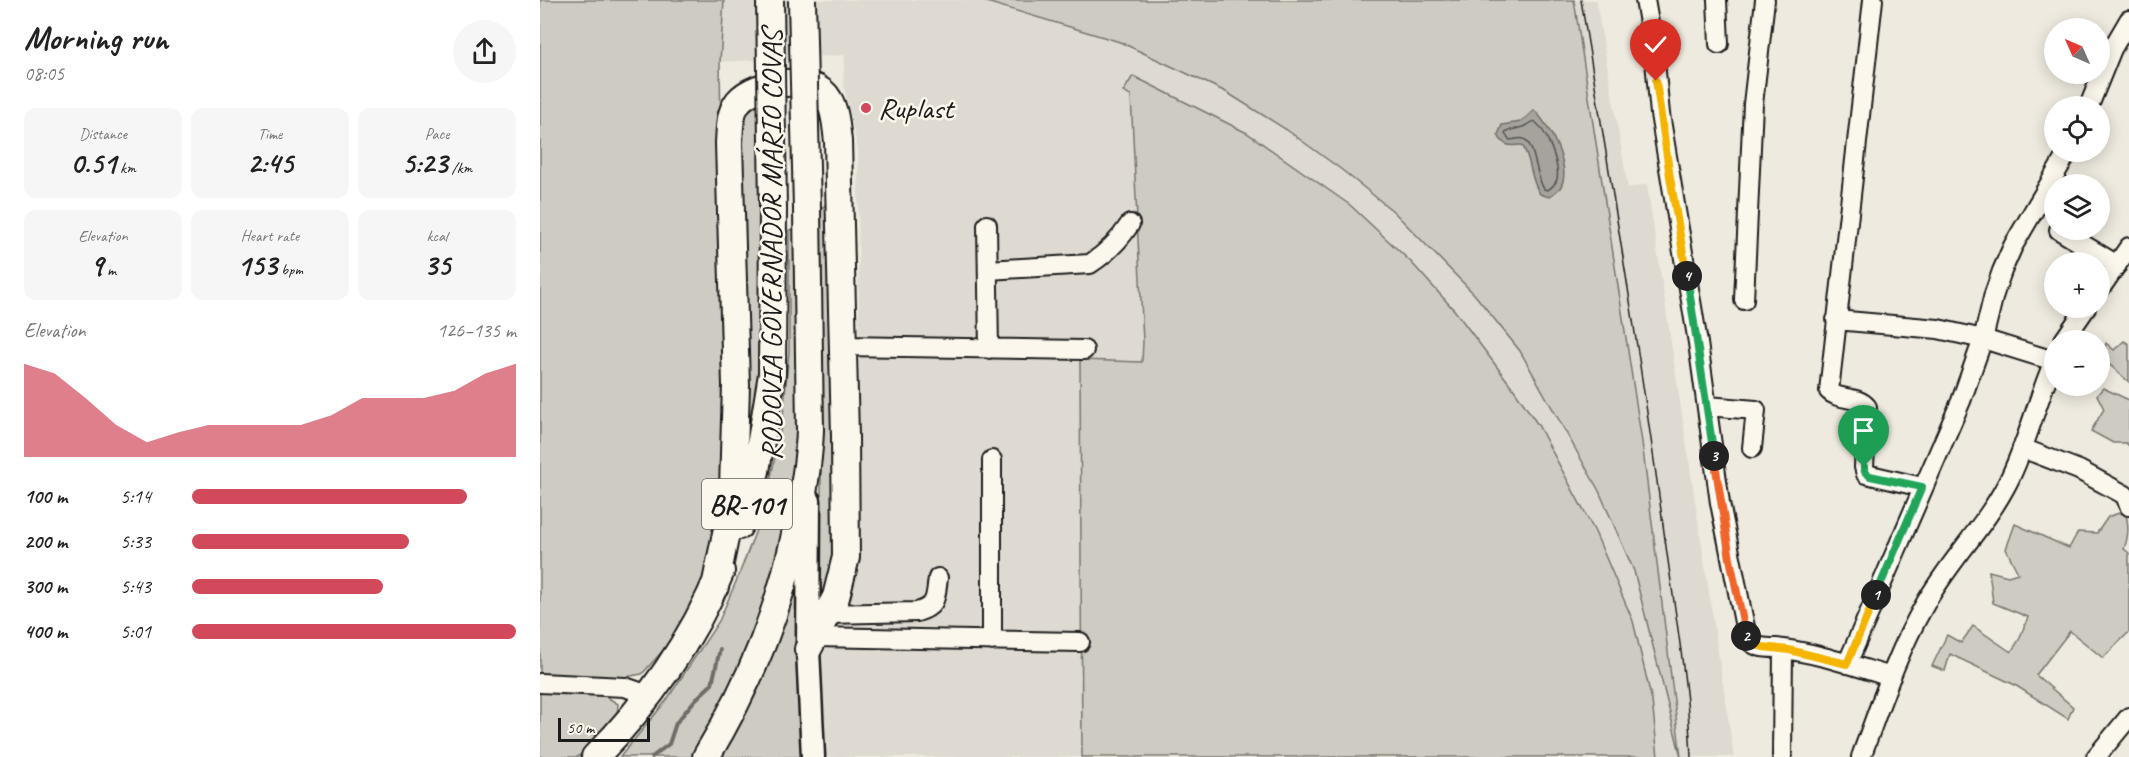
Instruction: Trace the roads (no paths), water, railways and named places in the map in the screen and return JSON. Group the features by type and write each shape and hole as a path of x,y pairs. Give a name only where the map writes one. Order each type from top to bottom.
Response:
{"highway":[{"name":"RODOVIA GOVERNADOR MÁRIO COVAS","path":"595,757 616,735 637,691 683,643 715,587 751,493 772,374 773,209 770,0"},
{"name":"RODOVIA GOVERNADOR MÁRIO COVAS","path":"706,757 747,680 780,598 796,530 809,453 802,0"},
{"path":"715,587 733,488 736,385 729,143 732,115 743,96 759,87 807,84 823,92 833,108 838,141 846,557 836,597 812,643"}],"main road":[{"name":"BR-101","path":"809,453 813,757"}],"street":[{"path":"1645,0 1654,51 1661,124 1684,257 1720,503 1746,638 1750,643 1758,646 1783,649 1891,677"},
{"path":"1718,0 1719,44"},
{"path":"1744,300 1753,104 1765,0"},
{"path":"1873,0 1829,391 1833,395 1856,399 1867,407 1864,467 1866,474 1922,487"},
{"path":"2093,96 2112,49 2129,20"},
{"path":"1847,664 1961,401 1983,339 2002,271 2013,246 2062,162"},
{"path":"2033,214 2044,220"},
{"path":"988,270 1090,264 1119,241 1130,224"},
{"path":"987,225 989,349"},
{"path":"2076,240 2117,265"},
{"path":"2110,275 2129,248"},
{"path":"1836,321 1921,327 1983,339 2044,357"},
{"path":"843,346 1084,350"},
{"path":"1861,757 1891,677 1924,606 1940,580 1996,504 2022,448 2044,388"},
{"path":"1707,406 1756,410 1752,448"},
{"path":"2022,448 2079,470 2125,495 2129,506"},
{"path":"992,459 992,640"},
{"path":"828,614 917,612 927,609 934,603 938,578"},
{"path":"812,643 992,640 1080,642"},
{"path":"1782,757 1783,649"},
{"path":"540,683 637,691"},
{"path":"2096,757 2129,717"}],"water":[{"path":"1534,110 1552,136 1564,169 1560,188 1549,197 1540,194 1536,188 1522,145 1508,145 1498,135 1502,125 1521,122"}],"waterway":[{"path":"652,757 669,744 676,723 712,684 720,649"}],"tram line":[{"path":"1581,0 1655,465 1684,673 1691,757"}],"place":[{"name":"Ruplast","path":"866,108"}]}
